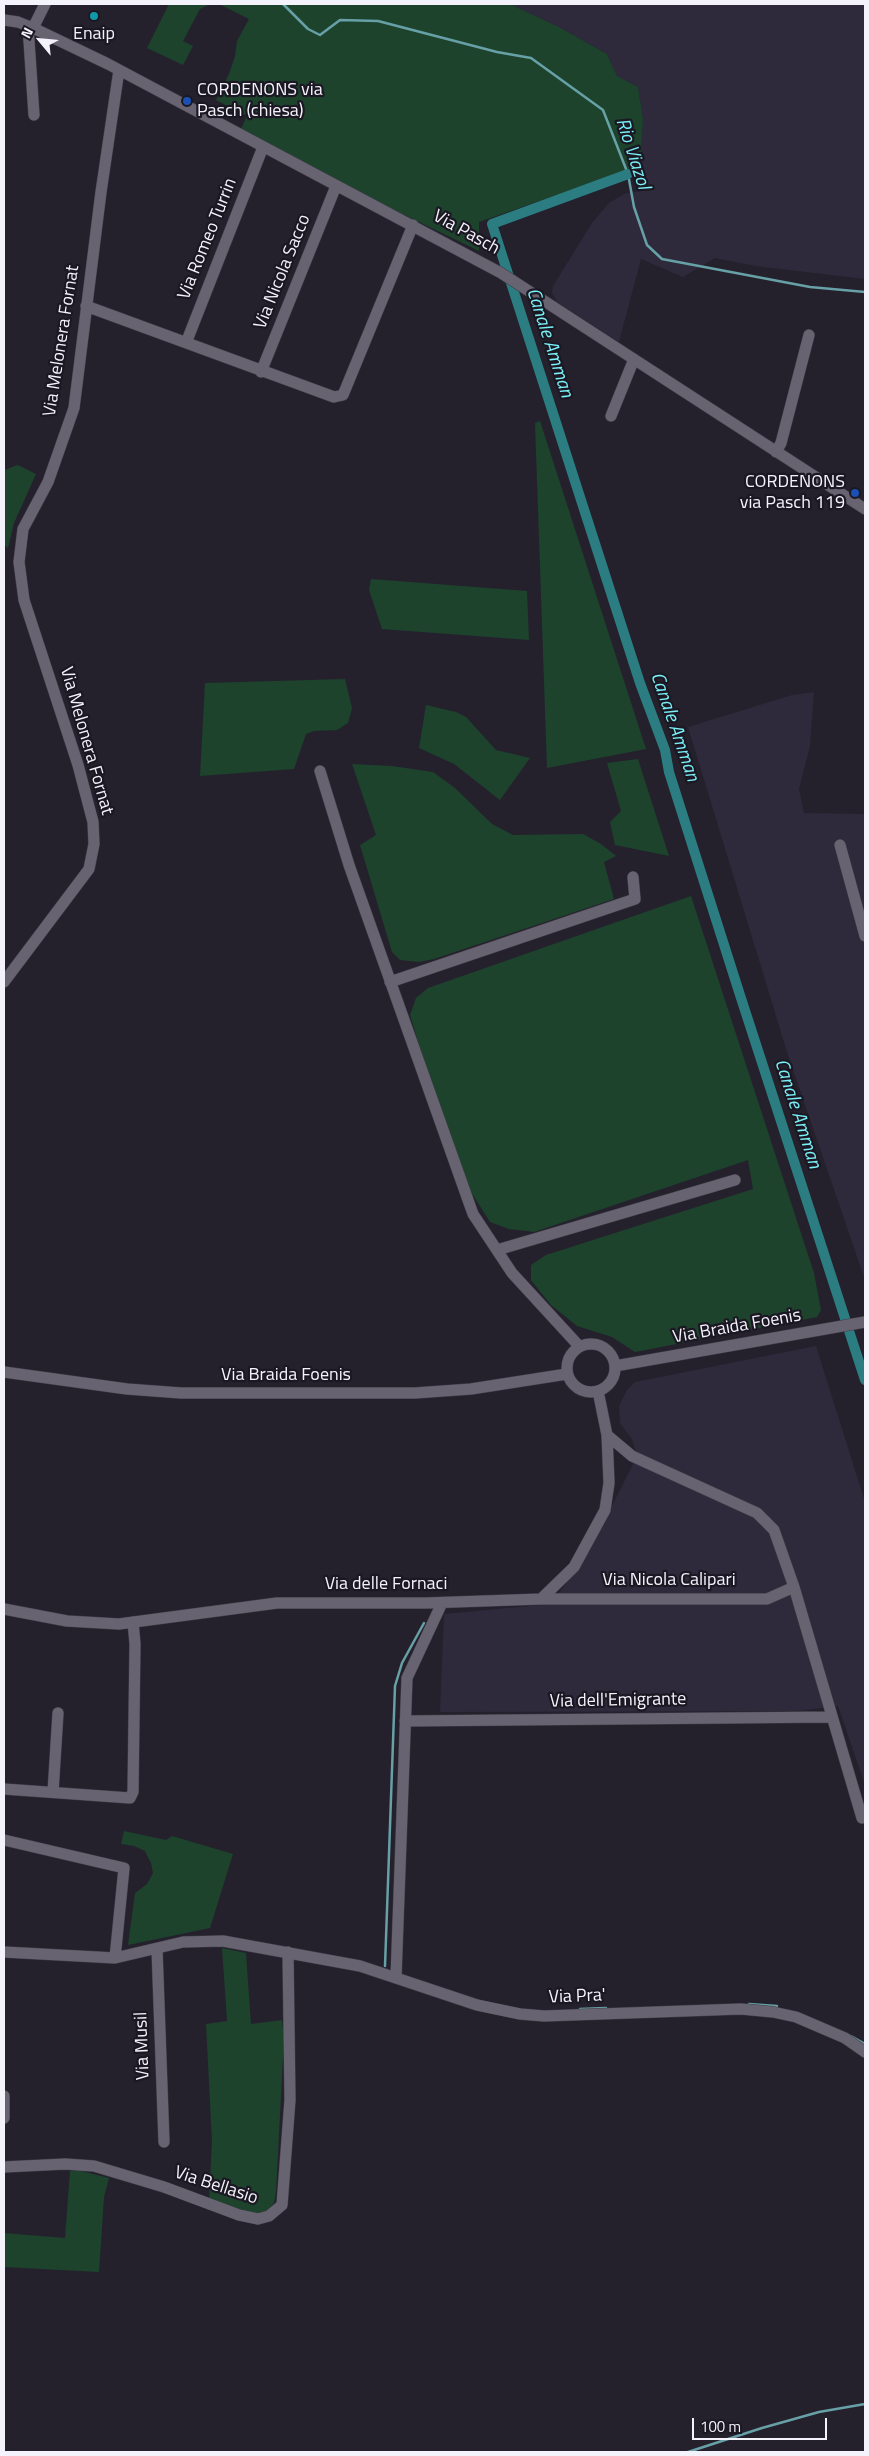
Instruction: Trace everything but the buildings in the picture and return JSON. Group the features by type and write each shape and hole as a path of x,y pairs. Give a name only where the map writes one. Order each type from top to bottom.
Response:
{"street":[{"path":"34,115 30,27 45,4"},
{"name":"Via Pasch","path":"4,20 18,22 30,27 119,70 501,273 865,509"},
{"name":"Via Melonera Fornat","path":"4,982 89,869 94,844 93,822 78,765 24,600 19,562 23,528 48,482 74,408 86,306 119,70"},
{"name":"Via Romeo Turrin","path":"186,343 263,147"},
{"name":"Via Nicola Sacco","path":"261,372 336,186"},
{"path":"86,306 261,372 334,397 343,395 413,225"},
{"path":"776,452 781,443 810,335"},
{"path":"611,416 634,358"},
{"path":"320,772 349,865 473,1214 512,1272 579,1346"},
{"path":"840,846 865,936"},
{"path":"390,982 635,899 633,877"},
{"path":"497,1250 735,1180"},
{"name":"Via Braida Foenis","path":"615,1366 862,1322"},
{"path":"590,1344 601,1346 610,1354 615,1366 611,1382 598,1391 589,1392 576,1387 567,1374 568,1359 579,1346 590,1344"},
{"name":"Via Braida Foenis","path":"4,1372 127,1389 181,1393 415,1393 471,1389 567,1374"},
{"path":"541,1599 574,1567 605,1510 609,1483 608,1435 598,1391"},
{"path":"608,1435 632,1456 757,1513 774,1530 794,1587 862,1818"},
{"name":"Via Nicola Calipari","path":"541,1599 767,1599 794,1587"},
{"name":"Via delle Fornaci","path":"4,1609 67,1621 133,1622 277,1604 442,1603 541,1599"},
{"path":"396,1977 407,1678 442,1603"},
{"path":"4,1789 130,1798 133,1792 135,1644 133,1622"},
{"path":"53,1792 58,1713"},
{"name":"Via dell'Emigrante","path":"405,1721 832,1717"},
{"path":"4,1840 124,1868 115,1958"},
{"path":"4,1952 115,1958 183,1942 206,1940 288,1952"},
{"name":"Via Musil","path":"157,1948 164,2142"},
{"name":"Via Pra'","path":"288,1952 360,1966 396,1977 431,1991 520,2014 544,2016 741,2009 773,2012 796,2017 845,2038 865,2052"},
{"name":"Via Bellasio","path":"4,2167 65,2164 94,2166 164,2187 239,2214 258,2219 269,2216 282,2205 288,2129 290,2100 288,1952"},
{"path":"4,2096 4,2118"}],"shaded area":[{"path":"510,4 865,4 865,279 755,266 715,258 683,277 641,259 619,342 557,302 552,293 553,286 592,223 609,203 624,194 639,191 636,178 640,173 643,119 638,87 617,76 607,54 559,27"},
{"path":"814,692 810,746 799,789 804,813 865,814 865,1280 787,1052 688,727 792,695"},
{"path":"816,1346 865,1502 865,1785 838,1706 797,1711 440,1712 444,1614 551,1604 578,1567 637,1456 632,1439 620,1423 619,1406 627,1390 635,1382"}],"green space":[{"path":"169,4 210,4 200,9 183,41 193,46 183,65 147,48"},
{"path":"219,4 510,4 559,27 607,54 617,76 638,87 643,119 640,173 623,172 479,222 479,251 384,205 241,129 247,116 216,100 229,74 235,56 237,41 249,19"},
{"path":"540,421 646,749 547,768 535,423"},
{"path":"18,465 36,474 14,523 8,548 4,545 4,470"},
{"path":"371,579 527,591 529,640 382,629 369,590"},
{"path":"345,679 352,708 348,723 337,730 314,731 306,734 294,769 200,776 205,683"},
{"path":"426,705 456,712 466,717 496,750 530,758 500,800 454,764 419,748"},
{"path":"638,759 669,856 615,845 610,822 621,811 607,763"},
{"path":"352,764 392,766 433,772 455,788 492,824 513,835 583,834 601,844 616,856 604,862 614,899 434,959 419,962 400,960 392,952 360,845 376,835"},
{"path":"691,896 814,1273 821,1310 817,1317 635,1352 612,1337 577,1326 551,1305 531,1280 531,1265 546,1255 753,1189 748,1160 534,1232 509,1229 490,1222 457,1170 410,1015 416,998 428,988"},
{"path":"124,1831 166,1840 172,1836 233,1854 210,1928 128,1945 135,1893 147,1884 153,1873 151,1863 145,1851 134,1846 121,1844"},
{"path":"222,1948 246,1953 251,2024 282,2020 284,2038 276,2192 274,2203 265,2213 257,2214 209,2200 212,2141 206,2024 227,2021"},
{"path":"70,2171 81,2171 109,2178 104,2197 99,2272 4,2267 4,2233 65,2238"}],"waterway":[{"name":"Rio Viazol","path":"283,4 308,29 320,35 340,20 378,21 497,52 531,58 603,110 628,174 634,207 647,245 662,259 810,287 865,292"},
{"name":"Canale Amman","path":"628,174 492,224 640,683 665,750 669,772 865,1380"},
{"path":"385,1966 395,1686 402,1663 424,1623"},
{"path":"749,2004 777,2006"},
{"path":"580,2009 606,2008"},
{"path":"851,2036 865,2044"},
{"path":"688,2452 819,2412 865,2404"}],"place":[{"name":"Enaip","path":"94,16"},
{"name":"CORDENONS via Pasch (chiesa)","path":"187,101"},
{"name":"CORDENONS via Pasch 119","path":"855,493"}]}
